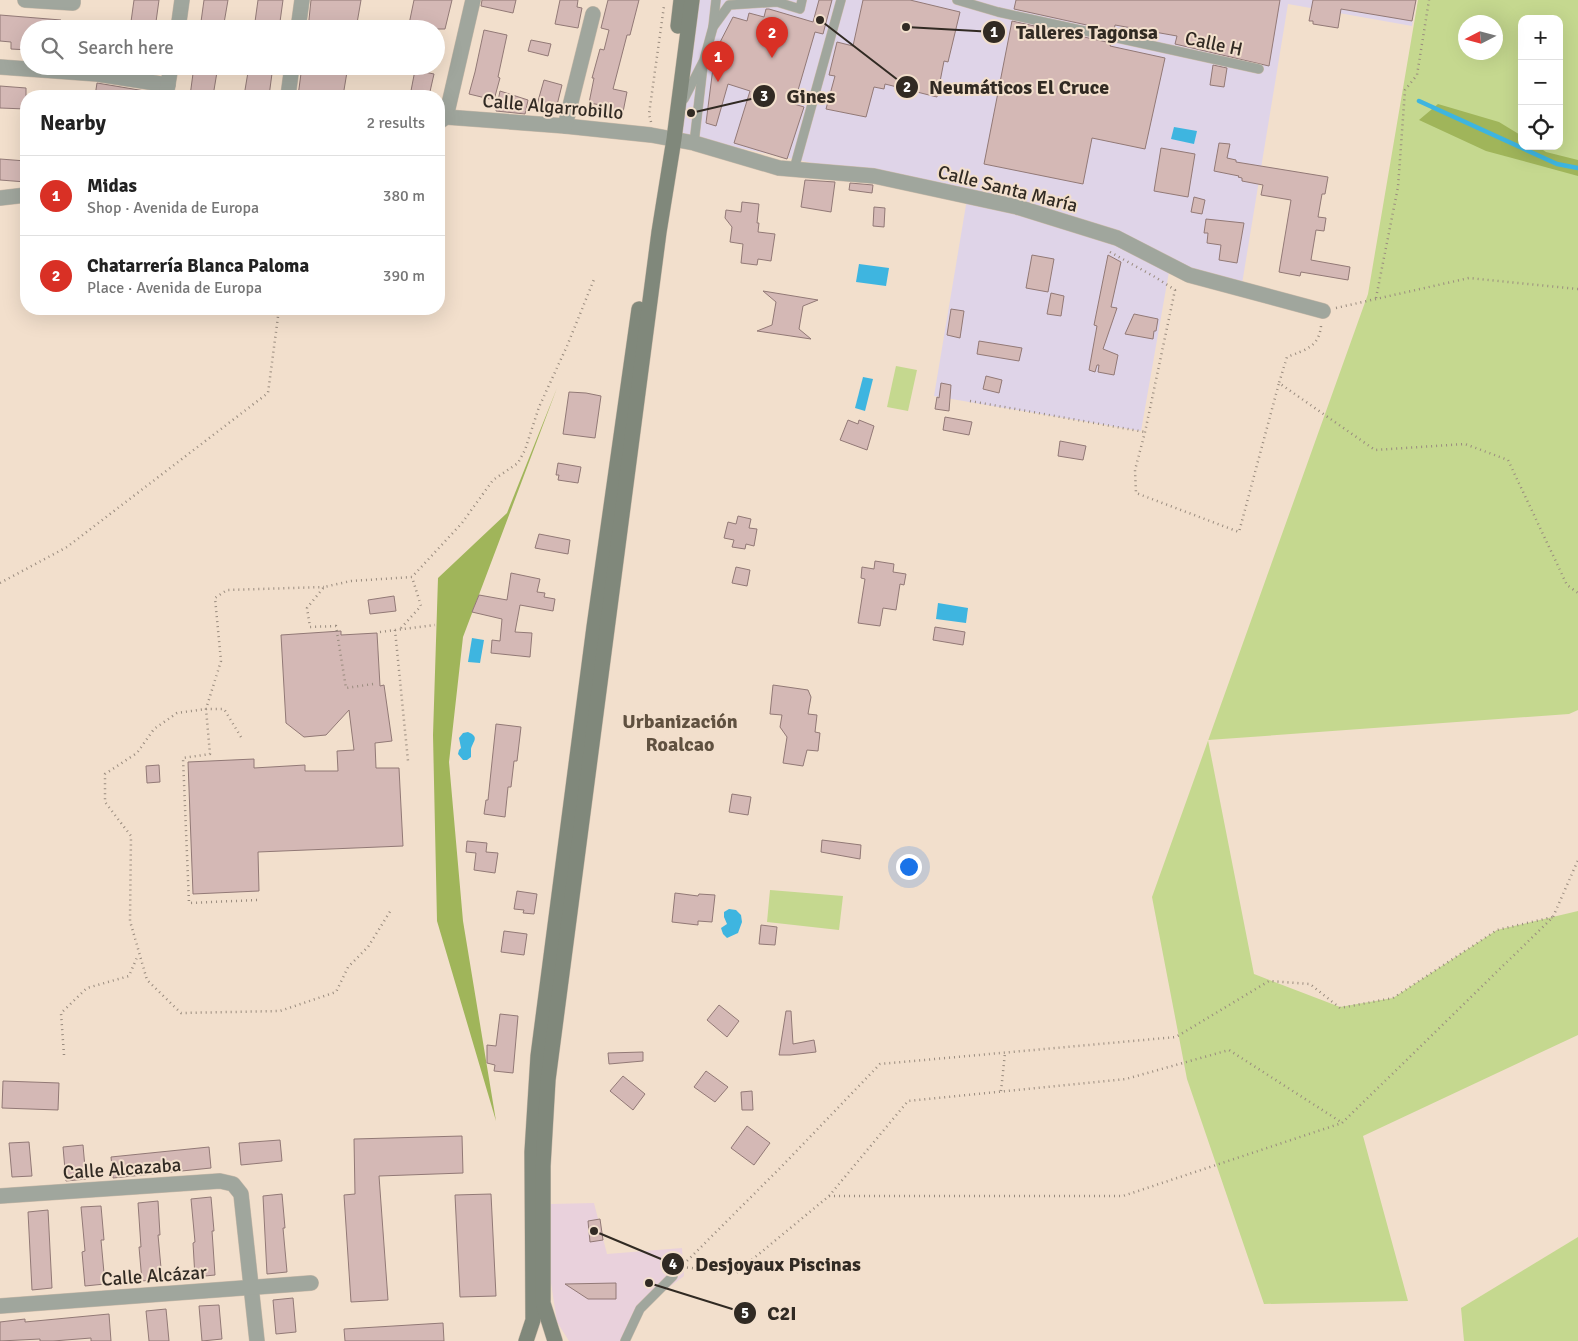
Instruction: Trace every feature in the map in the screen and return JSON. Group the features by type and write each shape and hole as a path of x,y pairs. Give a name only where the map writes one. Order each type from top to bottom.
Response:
{"main road":[{"path":"555,1341 543,1303 543,1166 548,1080 659,232 664,137 677,115 684,65 683,1"},
{"path":"526,1341 533,1320 532,1152 538,1056 592,637 683,1"}],"street":[{"path":"25,0 73,3 73,0"},
{"path":"179,20 182,0"},
{"path":"299,20 302,0"},
{"path":"445,107 473,0"},
{"path":"565,126 594,14"},
{"path":"0,67 20,68"},
{"path":"101,75 163,90"},
{"path":"167,90 170,75"},
{"path":"289,90 291,75"},
{"name":"Calle Algarrobillo","path":"445,119 565,126 664,137"},
{"name":"Calle Santa María","path":"664,137 694,143 779,168 874,176 1017,207 1116,238 1189,275 1323,311"},
{"path":"0,198 20,196"},
{"name":"Calle Alcazaba","path":"0,1196 220,1181 233,1184 241,1194 252,1288"},
{"name":"Calle Alcázar","path":"0,1306 311,1283"},
{"path":"252,1288 257,1341"}],"lane":[{"path":"694,143 704,60 716,0"},
{"path":"712,27 729,5 782,2 800,9 802,0"},
{"path":"794,169 842,0"},
{"name":"Calle H","path":"957,0 998,12 1259,69"},
{"path":"677,115 704,60"},
{"path":"625,1341 640,1309 673,1276"}],"path":[{"path":"1376,299 1398,187 1405,90 1417,75 1429,0"},
{"path":"664,137 649,114 665,3"},
{"path":"1104,249 1156,276 1175,290 1145,432 1135,470 1136,493 1239,532 1287,357 1310,348 1320,334 1323,311 1469,278 1578,289"},
{"path":"256,900 189,903 183,758 210,754 206,709 221,661 215,598 227,590 324,587 351,581 412,577 462,523 493,480 518,463 525,450 539,407 596,277"},
{"path":"0,583 66,547 268,392 278,315"},
{"path":"1279,383 1375,450 1465,444 1508,460 1567,585 1578,593"},
{"path":"970,401 1145,432"},
{"path":"401,628 421,606 412,577"},
{"path":"324,587 307,608 310,627 336,626 346,688 373,684"},
{"path":"380,632 435,625"},
{"path":"395,630 408,761"},
{"path":"241,737 224,709 206,709 177,713 154,729 137,753 105,774 105,802 131,836 130,921 146,980 181,1012 280,1011 336,992 348,966 368,947 391,910"},
{"path":"829,1196 1123,1196 1342,1123 1553,917 1578,860"},
{"path":"673,1276 880,1064 1176,1037 1269,981 1310,984 1340,1008 1394,998 1497,930 1553,917"},
{"path":"64,1056 61,1013 87,988 129,976 139,954"},
{"path":"682,1267 736,1273 829,1196 908,1100 1126,1079 1229,1050 1342,1123"},
{"path":"1001,1091 1005,1052"}],"shaded area":[{"path":"689,0 1416,0 1412,26 1288,4 1241,290 1170,266 1141,431 934,396 967,199 913,184 668,133"},
{"path":"594,1203 607,1254 682,1248 684,1276 640,1309 628,1341 569,1341 557,1322 551,1283 551,1204"}],"green space":[{"path":"1418,0 1578,0 1578,710 1569,714 1208,740 1368,294"},
{"path":"1438,104 1499,122 1518,134 1518,150 1543,150 1578,160 1578,176 1486,151 1419,120"},
{"path":"896,366 917,370 908,411 887,407"},
{"path":"557,388 463,637 449,762 463,921 496,1121 437,921 433,735 438,578 507,513"},
{"path":"1208,740 1254,974 1340,1007 1393,998 1497,930 1578,911 1578,1035 1363,1136 1408,1301 1264,1304 1187,1079 1152,897"},
{"path":"770,890 843,896 839,930 767,922"},
{"path":"1578,1237 1578,1341 1464,1341 1461,1308"}],"water":[{"path":"1174,127 1197,131 1194,144 1171,139"},
{"path":"859,264 889,268 886,286 856,282"},
{"path":"863,377 873,379 865,411 855,408"},
{"path":"938,603 968,608 966,623 936,619"},
{"path":"472,638 484,640 480,663 468,662"},
{"path":"468,732 475,739 471,749 471,757 463,760 458,754 461,748 459,738 463,733"},
{"path":"729,909 736,910 741,915 742,922 738,933 727,938 721,928 727,924 724,912"}],"building":[{"path":"134,0 159,0 156,20 131,20"},
{"path":"204,0 228,0 225,20 201,20"},
{"path":"258,0 283,0 280,20 255,20"},
{"path":"311,0 361,0 358,20 309,20"},
{"path":"414,0 452,0 445,29 445,20 410,20"},
{"path":"482,0 516,0 513,13 481,6"},
{"path":"560,0 578,0 577,7 582,8 578,28 555,24"},
{"path":"608,0 639,0 630,35 627,35 613,89 627,92 622,117 600,112 601,105 589,103 594,78 592,78 600,49 604,50 609,30 601,28"},
{"path":"819,0 832,0 823,34 815,32 794,104 804,107 787,159 734,143 750,91 728,84 716,126 706,123 715,52 733,17 747,21 749,13 764,17 766,9 769,9 813,22"},
{"path":"863,0 910,0 960,12 948,62 944,61 937,97 885,84 884,89 874,87 866,117 826,109 835,76 829,75 837,42 853,46"},
{"path":"1016,0 1280,0 1269,66 1175,44 1177,36 1115,25 1114,31 1014,9"},
{"path":"1313,0 1416,0 1412,21 1341,9 1338,28 1313,24 1313,21 1309,21"},
{"path":"0,15 61,20 20,20 20,50 11,49 11,42 0,41"},
{"path":"1012,21 1111,43 1110,46 1165,58 1145,149 1092,138 1083,184 984,164"},
{"path":"484,30 507,35 498,77 500,78 494,100 469,94"},
{"path":"531,40 551,44 548,56 528,51"},
{"path":"1213,65 1227,68 1224,87 1210,85"},
{"path":"193,75 216,75 214,90 191,90"},
{"path":"248,75 272,75 270,90 245,90"},
{"path":"301,75 346,75 344,90 299,90"},
{"path":"414,75 434,75 430,90 411,90"},
{"path":"544,80 562,85 555,113 536,108"},
{"path":"97,83 139,90 96,90"},
{"path":"0,86 26,88 26,90 20,90 20,109 0,108"},
{"path":"500,91 528,100 525,114 496,111"},
{"path":"1219,143 1230,144 1227,158 1236,160 1236,162 1328,177 1325,194 1322,194 1318,217 1326,218 1324,231 1316,230 1311,260 1350,267 1348,280 1301,272 1300,276 1279,272 1291,200 1261,195 1263,185 1242,181 1242,178 1239,176 1214,171"},
{"path":"1161,148 1195,154 1188,197 1154,191"},
{"path":"0,159 20,161 20,182 0,180"},
{"path":"805,180 835,182 831,212 801,207"},
{"path":"850,183 873,185 872,193 849,190"},
{"path":"1194,197 1205,200 1202,214 1191,212"},
{"path":"742,202 759,204 758,232 775,234 771,261 758,259 757,265 741,263 743,244 730,242 732,227 725,218 726,210 741,212"},
{"path":"874,207 885,208 884,227 873,226"},
{"path":"1206,219 1244,223 1237,263 1219,260 1221,245 1207,243 1208,233 1204,233"},
{"path":"1032,255 1054,259 1048,292 1026,288"},
{"path":"1108,255 1121,262 1111,307 1117,308 1103,349 1118,355 1114,375 1098,372 1099,365 1097,365 1095,372 1089,370 1097,326 1094,325"},
{"path":"763,291 818,300 803,306 799,329 811,339 757,331 772,325 776,302"},
{"path":"1051,293 1064,296 1061,316 1047,314"},
{"path":"951,309 964,311 960,338 947,335"},
{"path":"1134,314 1158,319 1153,339 1125,334"},
{"path":"979,341 1022,348 1019,361 977,354"},
{"path":"986,376 1002,380 999,393 983,389"},
{"path":"941,383 951,385 949,411 935,409"},
{"path":"569,392 601,396 595,438 563,434"},
{"path":"945,417 972,422 969,435 943,430"},
{"path":"848,420 858,424 859,420 874,426 867,450 840,440"},
{"path":"1060,441 1086,446 1083,460 1058,456"},
{"path":"558,463 581,467 578,483 558,480 559,475 556,475"},
{"path":"738,516 751,519 749,528 757,529 754,546 746,544 745,549 732,547 734,540 724,538 728,522 736,524"},
{"path":"539,534 570,540 568,554 535,548"},
{"path":"875,561 894,564 893,572 906,574 904,585 900,584 896,610 883,608 880,626 858,623 865,579 861,578 862,567 874,569"},
{"path":"736,567 750,570 747,586 732,583"},
{"path":"511,573 540,579 537,592 545,593 544,597 555,599 553,611 520,605 515,632 532,633 530,657 491,653 492,640 500,641 502,619 472,612 479,595 507,600"},
{"path":"394,596 396,611 370,614 368,600"},
{"path":"935,627 965,632 963,645 933,640"},
{"path":"341,631 341,635 377,633 380,686 384,685 392,741 375,743 376,768 399,768 403,846 258,852 259,891 193,894 188,762 254,759 254,768 305,765 305,771 338,771 337,751 354,750 349,710 326,735 304,737 286,723 281,635"},
{"path":"773,685 808,690 811,697 808,714 817,715 815,732 820,733 818,751 807,750 803,766 783,763 787,737 780,727 782,715 770,714"},
{"path":"496,724 521,727 517,761 514,761 511,787 508,787 505,817 484,814 486,800 488,800"},
{"path":"159,765 160,782 147,783 146,766"},
{"path":"732,794 751,797 748,815 729,812"},
{"path":"822,840 861,845 860,859 821,852"},
{"path":"467,841 487,843 486,852 498,853 495,873 474,870 476,853 466,852"},
{"path":"517,891 537,894 534,914 523,913 524,910 514,909"},
{"path":"675,893 698,896 699,894 715,895 712,922 698,921 698,925 672,922"},
{"path":"761,925 777,927 775,945 759,944"},
{"path":"504,931 527,934 524,955 501,952"},
{"path":"719,1005 739,1021 727,1037 707,1020"},
{"path":"786,1011 791,1011 793,1044 814,1040 816,1052 779,1055"},
{"path":"500,1014 518,1016 513,1073 494,1071 495,1065 487,1063 487,1045 496,1046"},
{"path":"643,1052 643,1061 609,1064 608,1053"},
{"path":"706,1071 728,1087 715,1102 694,1087"},
{"path":"623,1076 645,1094 633,1110 610,1091"},
{"path":"3,1081 59,1083 58,1110 2,1108"},
{"path":"752,1091 753,1110 742,1110 741,1092"},
{"path":"747,1126 770,1143 754,1165 731,1148"},
{"path":"462,1136 463,1173 379,1176 388,1300 351,1302 344,1195 355,1194 354,1139"},
{"path":"280,1140 282,1161 241,1165 239,1143"},
{"path":"29,1142 32,1176 12,1177 9,1143"},
{"path":"83,1145 86,1179 66,1181 63,1147"},
{"path":"209,1147 211,1168 113,1178 111,1157"},
{"path":"282,1194 287,1272 267,1274 263,1196"},
{"path":"491,1194 496,1296 460,1297 455,1195"},
{"path":"211,1197 215,1275 195,1277 193,1243 195,1242 191,1199"},
{"path":"158,1201 160,1235 158,1235 162,1279 142,1281 138,1203"},
{"path":"101,1206 104,1240 101,1240 105,1284 85,1286 82,1252 85,1251 81,1207"},
{"path":"48,1210 52,1288 32,1290 28,1212"},
{"path":"600,1219 603,1240 590,1242 588,1221"},
{"path":"616,1283 616,1299 588,1299 565,1284"},
{"path":"293,1298 296,1332 276,1334 273,1300"},
{"path":"219,1305 222,1339 202,1341 199,1306"},
{"path":"166,1309 169,1341 149,1341 146,1311"},
{"path":"109,1314 111,1341 91,1341 91,1338 53,1341 40,1341 40,1339 0,1341 0,1322 25,1319 25,1322"},
{"path":"443,1323 444,1341 345,1341 344,1329"}],"waterway":[{"path":"1419,101 1557,164 1578,168"}],"place":[{"name":"Neumáticos El Cruce","path":"820,20"},
{"name":"Talleres Tagonsa","path":"906,27"},
{"name":"Chatarrería Blanca Paloma","path":"772,58"},
{"name":"Midas","path":"718,82"},
{"name":"Gines","path":"691,113"},
{"name":"Desjoyaux Piscinas","path":"594,1231"},
{"name":"C2I","path":"649,1283"}],"district":[{"name":"Urbanización Roalcao","path":"680,732"}]}
